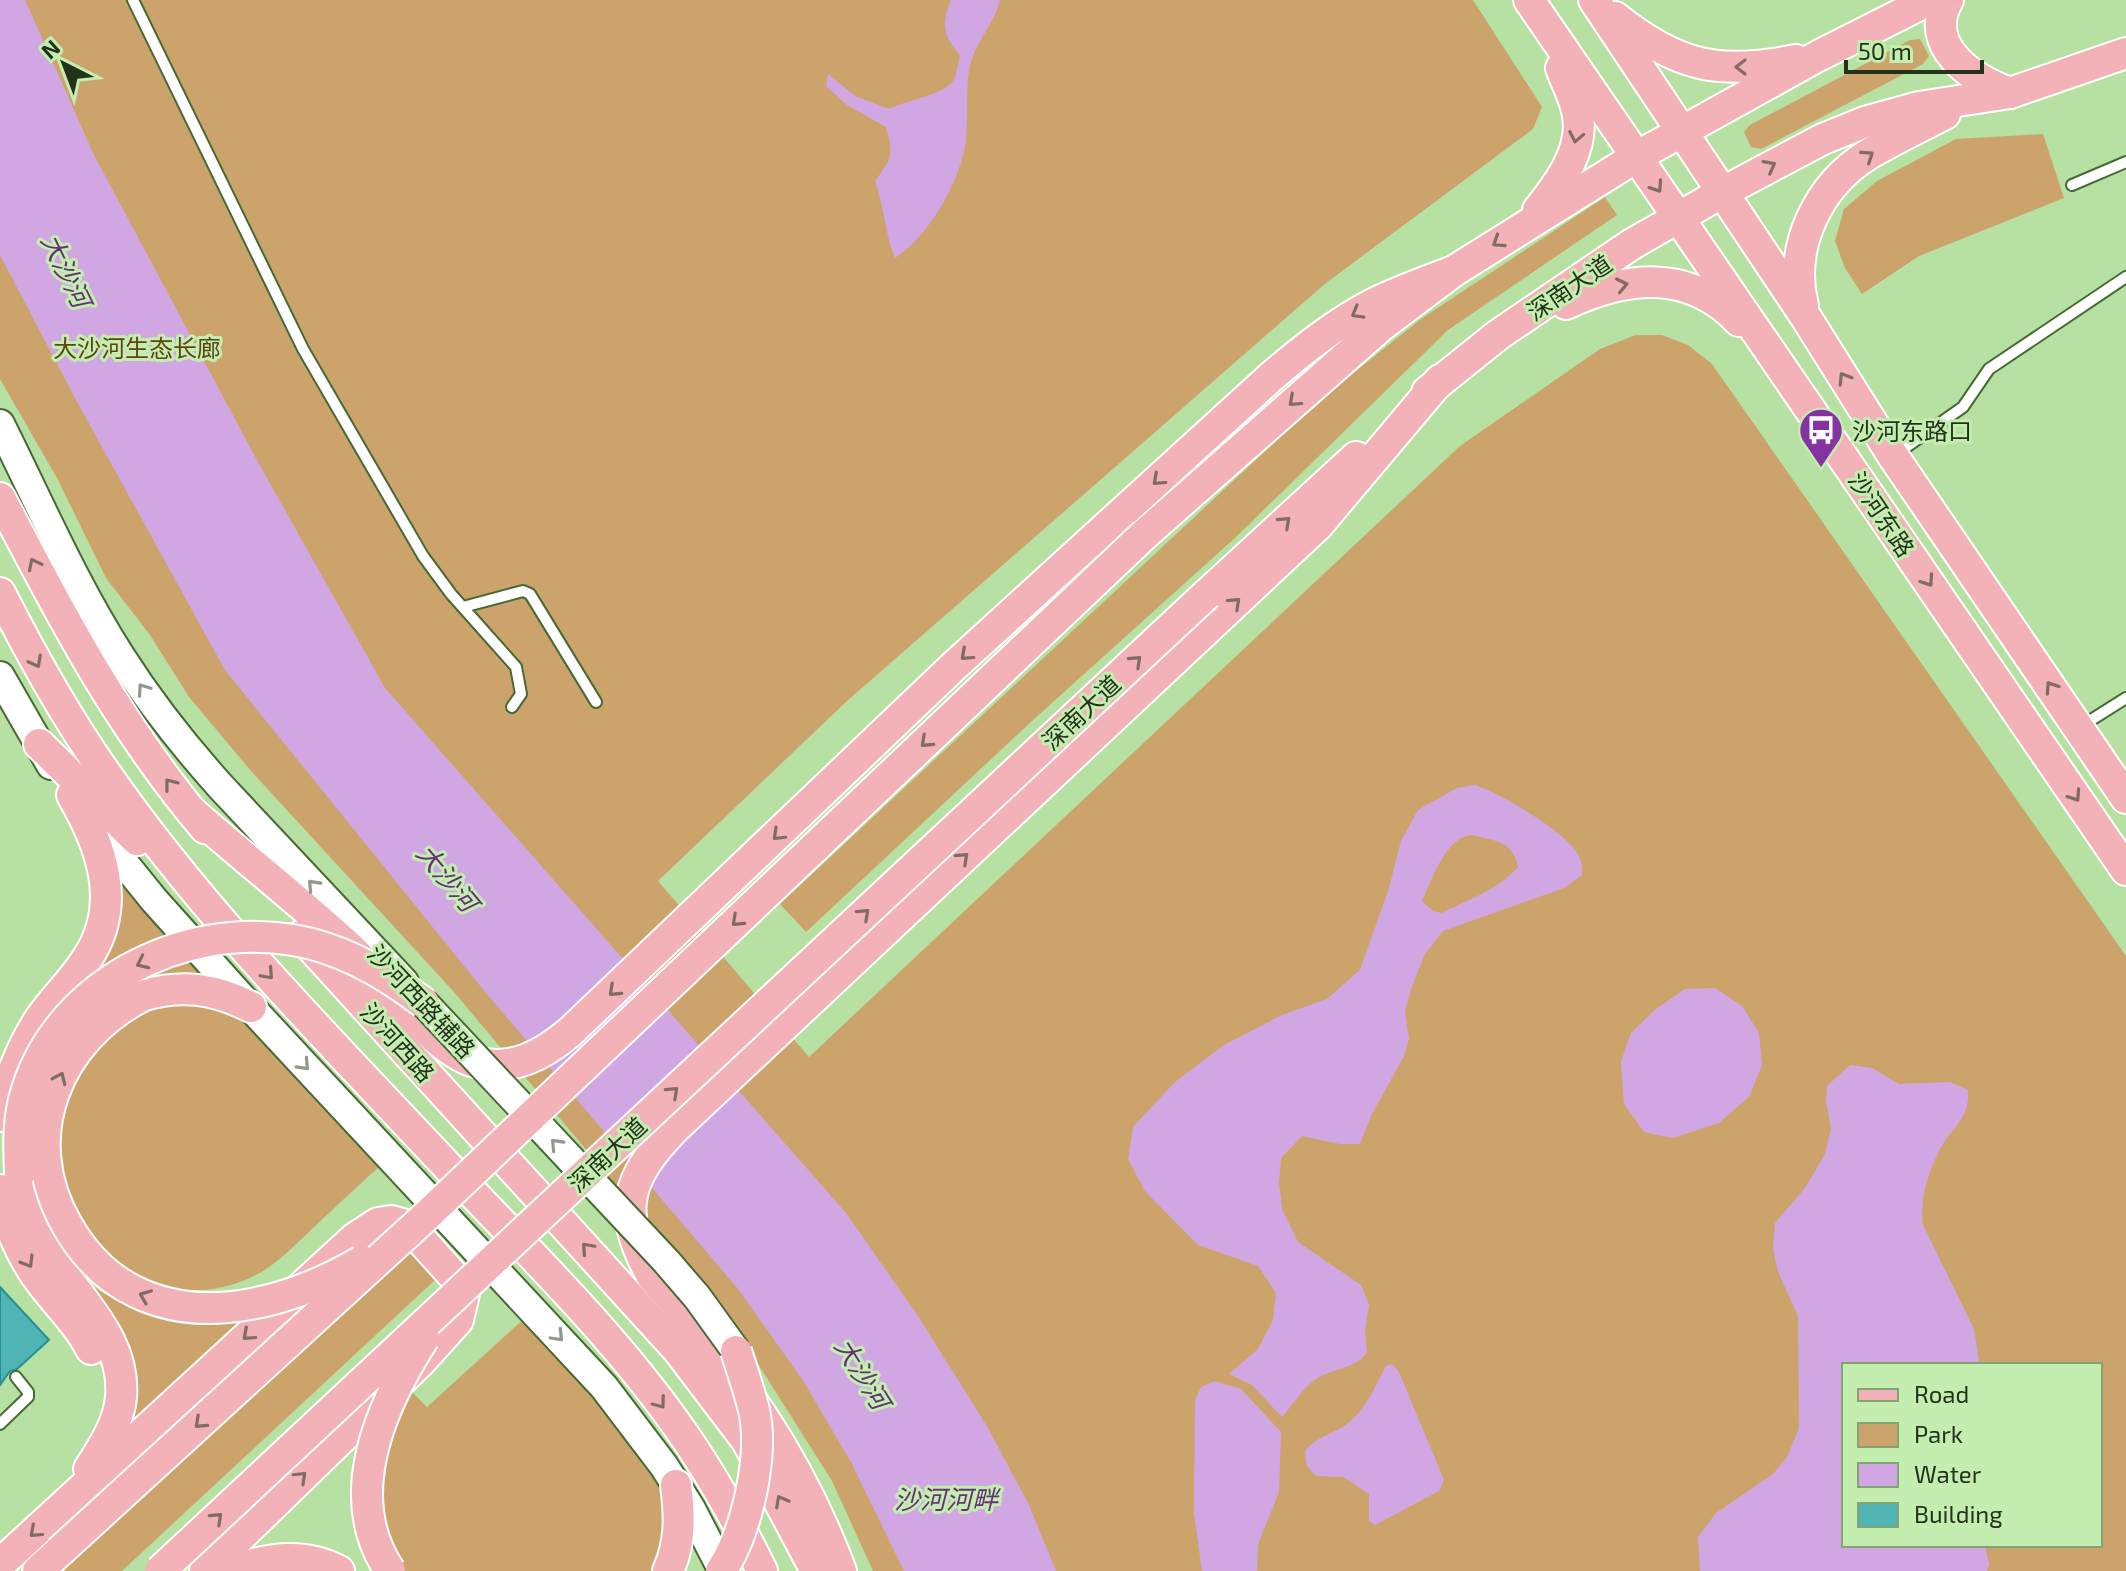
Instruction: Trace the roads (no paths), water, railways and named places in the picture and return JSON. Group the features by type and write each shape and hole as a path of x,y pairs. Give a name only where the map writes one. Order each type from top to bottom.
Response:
{"main road":[{"path":"1595,0 1640,37 1662,51 1685,60 1739,68 1818,56"},
{"name":"沙河东路","path":"1595,0 1807,319 1893,456 2126,798"},
{"path":"49,1561 423,1219 1145,534 1359,344 1454,271 1528,222 1682,131 1818,56 1929,0"},
{"path":"1948,0 1942,10 1940,25 1950,53 1974,76 2010,93"},
{"path":"1528,222 1562,178 1577,139 1579,122 1574,100 1533,6"},
{"name":"沙河东路","path":"1533,6 2126,870"},
{"name":"深南大道","path":"160,1571 1207,594 1440,380 1498,335 1632,244 1823,139 1865,122 1919,107 2010,93 2126,53"},
{"path":"1807,319 1798,287 1798,261 1814,212 1826,193 1867,155 1979,97"},
{"path":"192,812 352,950 444,1044 472,1062 490,1065 509,1065 544,1053 672,937 954,666 1297,355 1372,304 1454,271"},
{"path":"1498,335 1603,289 1635,282 1669,282 1692,289 1734,316 1774,356"},
{"path":"841,1571 823,1524 793,1463 729,1367 653,1278 637,1244 630,1200 638,1172 661,1141 1318,525 1440,380"},
{"name":"沙河西路辅路","path":"0,424 97,615 171,728 222,788 697,1297 736,1351 798,1454 856,1571"},
{"name":"沙河西路","path":"0,498 95,676 153,762 277,910 678,1350 747,1441 816,1571"},
{"name":"沙河西路","path":"0,593 43,676 104,772 216,916 612,1342 670,1415 698,1457 734,1515 762,1571"},
{"path":"0,676 72,795 118,858 251,1007 572,1351 630,1419 676,1485 722,1571"},
{"path":"39,744 216,916"},
{"path":"0,1116 8,1083 26,1042 90,955 103,915 102,858 72,795"},
{"path":"69,1501 117,1418 121,1382 112,1344 86,1302 53,1259 32,1219 20,1173 19,1143 25,1097 40,1057 61,1025 88,997 119,975 159,955 209,940 253,936 297,940 339,953 395,981 424,1003"},
{"path":"251,1007 230,996 187,987 144,995 102,1021 65,1065 47,1118 46,1166 62,1215 91,1259 112,1278 135,1292 161,1302 217,1308 245,1305 276,1299 348,1269 385,1248 423,1219"},
{"path":"0,1190 12,1230 31,1268 73,1320 97,1359 109,1407 103,1445"},
{"path":"0,1564 355,1238 378,1223 391,1221 402,1224 420,1238 459,1282 464,1294 458,1320 421,1361 205,1571"},
{"path":"390,1571 374,1537 367,1511 371,1454 394,1391 410,1360 431,1328 471,1281"},
{"path":"722,1571 746,1515 756,1468 754,1412 736,1351"},
{"path":"668,1571 676,1553 680,1530 676,1485"},
{"path":"238,1569 297,1558 316,1561 339,1571"},
{"path":"238,1569 293,1571"}],"lane":[{"path":"133,0 303,349 423,556 516,667 521,694 512,707"},
{"path":"2072,185 2126,162"},
{"path":"1893,456 1963,407 1989,369 2126,277"},
{"path":"463,607 523,591 530,594 596,702"},
{"path":"2079,728 2126,698"},
{"path":"0,1424 28,1397 28,1392 16,1377"}],"water":[{"name":"沙河河畔","path":"0,0 25,0 94,155 259,464 385,688 846,1213 918,1316 988,1428 1029,1505 1056,1571 904,1571 852,1464 804,1382 739,1290 486,993 225,670 0,255"},
{"path":"951,0 1000,0 970,66 965,146 956,177 930,224 895,258 875,181 890,156 886,127 847,105 826,86 828,74 855,96 889,109 949,86 960,55 945,30"},
{"path":"1475,785 1548,825 1579,856 1582,875 1564,888 1443,931 1425,954 1412,986 1405,1011 1409,1039 1404,1056 1371,1116 1360,1144 1340,1144 1302,1136 1281,1158 1279,1183 1282,1209 1298,1242 1361,1285 1369,1305 1365,1331 1367,1353 1354,1363 1311,1383 1282,1417 1252,1385 1229,1374 1258,1349 1273,1320 1276,1293 1258,1266 1198,1245 1145,1191 1128,1159 1133,1127 1175,1082 1224,1045 1282,1015 1327,999 1360,970 1389,888 1401,841 1418,810 1457,788","holes":["1472,835 1502,843 1512,851 1518,867 1482,894 1441,913 1433,911 1422,901 1441,861 1454,843"]},
{"path":"1715,988 1742,1006 1759,1033 1762,1065 1749,1097 1719,1123 1673,1138 1644,1132 1624,1104 1621,1061 1631,1033 1656,1009 1685,989"},
{"path":"1850,1065 1872,1068 1899,1084 1950,1082 1968,1090 1963,1116 1944,1142 1931,1168 1923,1197 1922,1216 1923,1225 1974,1329 1979,1361 1842,1363 1842,1547 1985,1547 1989,1564 1987,1571 1700,1571 1698,1537 1716,1513 1773,1474 1787,1457 1799,1428 1798,1316 1778,1272 1773,1249 1775,1223 1805,1188 1825,1154 1831,1129 1827,1086"},
{"path":"1392,1364 1399,1372 1444,1480 1439,1491 1375,1525 1369,1521 1369,1494 1343,1477 1316,1476 1307,1466 1305,1451 1360,1412 1386,1366"},
{"path":"1215,1381 1241,1389 1281,1432 1279,1492 1258,1544 1257,1571 1202,1571 1194,1513 1195,1400 1201,1387"}],"place":[{"name":"沙河东路口","path":"1821,469"}],"water label":[{"name":"大沙河","path":"67,270"},
{"name":"大沙河","path":"448,877"},
{"name":"大沙河","path":"863,1373"}],"park label":[{"name":"大沙河生态长廊","path":"137,347"}]}
